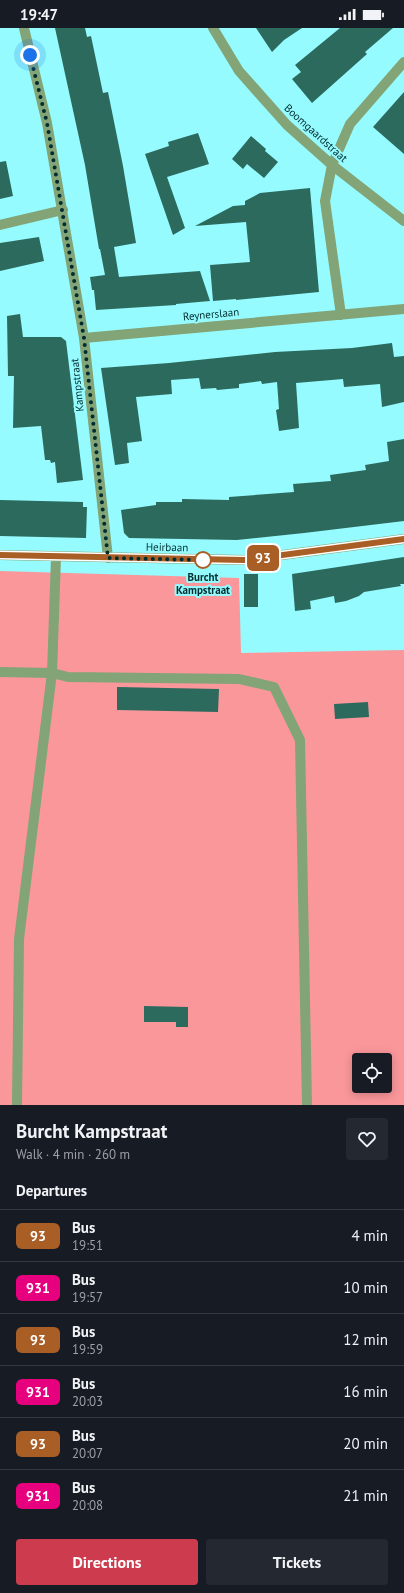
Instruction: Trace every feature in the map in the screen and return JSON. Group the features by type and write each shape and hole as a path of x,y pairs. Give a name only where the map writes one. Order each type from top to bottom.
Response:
{"street":[{"name":"Kampstraat","path":"24,28 47,123 84,338 108,558"},
{"name":"Boomgaardstraat","path":"213,28 239,71 287,125 332,165 404,221"},
{"path":"341,315 325,201 332,165 350,124 404,62"},
{"path":"0,225 63,210"},
{"name":"Reynerslaan","path":"84,338 404,309"},
{"name":"Heirbaan","path":"0,555 244,560 404,539"},
{"path":"16,1105 20,932 52,673 56,556"},
{"path":"0,672 52,673 68,677 239,679 274,687 300,740 307,1105"}],"shaded area":[{"path":"0,571 239,578 241,653 404,650 404,1105 0,1105"}],"building":[{"path":"55,28 85,28 87,37 91,36 103,93 108,92 123,166 136,243 114,247 119,277 200,271 210,301 176,305 96,310 94,290 92,290 90,277 105,275 99,249 85,165"},
{"path":"256,28 302,28 284,40 272,52"},
{"path":"340,28 393,28 365,52 367,54 312,103 292,79 301,72 295,65"},
{"path":"404,92 404,154 373,127"},
{"path":"198,133 209,164 167,177 185,228 173,235 145,154 169,146 168,142"},
{"path":"251,136 278,162 264,178 247,164 243,169 232,159"},
{"path":"6,161 13,196 0,199 0,162"},
{"path":"310,188 319,292 213,301 210,265 250,262 246,222 195,226 233,206 245,205 245,201 260,193"},
{"path":"39,237 44,261 0,271 0,243"},
{"path":"20,314 23,337 61,337 66,341 83,480 57,483 55,462 51,463 50,460 45,460 41,426 13,428 14,376 8,376 7,316"},
{"path":"392,343 394,357 404,356 404,402 382,407 380,384 344,387 343,379 296,383 299,428 279,431 276,410 279,409 277,382 262,384 261,381 239,384 239,388 217,390 216,388 201,389 199,378 171,380 172,394 136,397 142,441 127,443 129,463 115,465 101,368 169,363 275,352 352,348"},
{"path":"404,439 404,521 237,540 129,538 124,533 121,510 156,505 156,502 182,502 182,499 229,500 229,497 294,492 293,484 331,481 330,475 366,470 365,465 389,461 387,442"},
{"path":"0,500 83,502 83,507 87,507 86,538 0,536"},
{"path":"404,557 404,584 400,584 401,586 364,592 359,596 346,601 335,603 334,596 310,601 311,609 295,611 292,574"},
{"path":"244,574 258,574 258,607 244,607"},
{"path":"117,687 219,689 218,712 117,710"},
{"path":"368,702 369,717 335,719 334,704"},
{"path":"144,1006 188,1007 188,1027 176,1027 176,1022 144,1022"}],"bus line":[{"name":"93","path":"0,555 244,560 404,539"}],"place":[{"name":"Burcht Kampstraat","path":"203,560"}],"route":[{"path":"30,55 47,123 84,338 108,558 203,560"}]}
